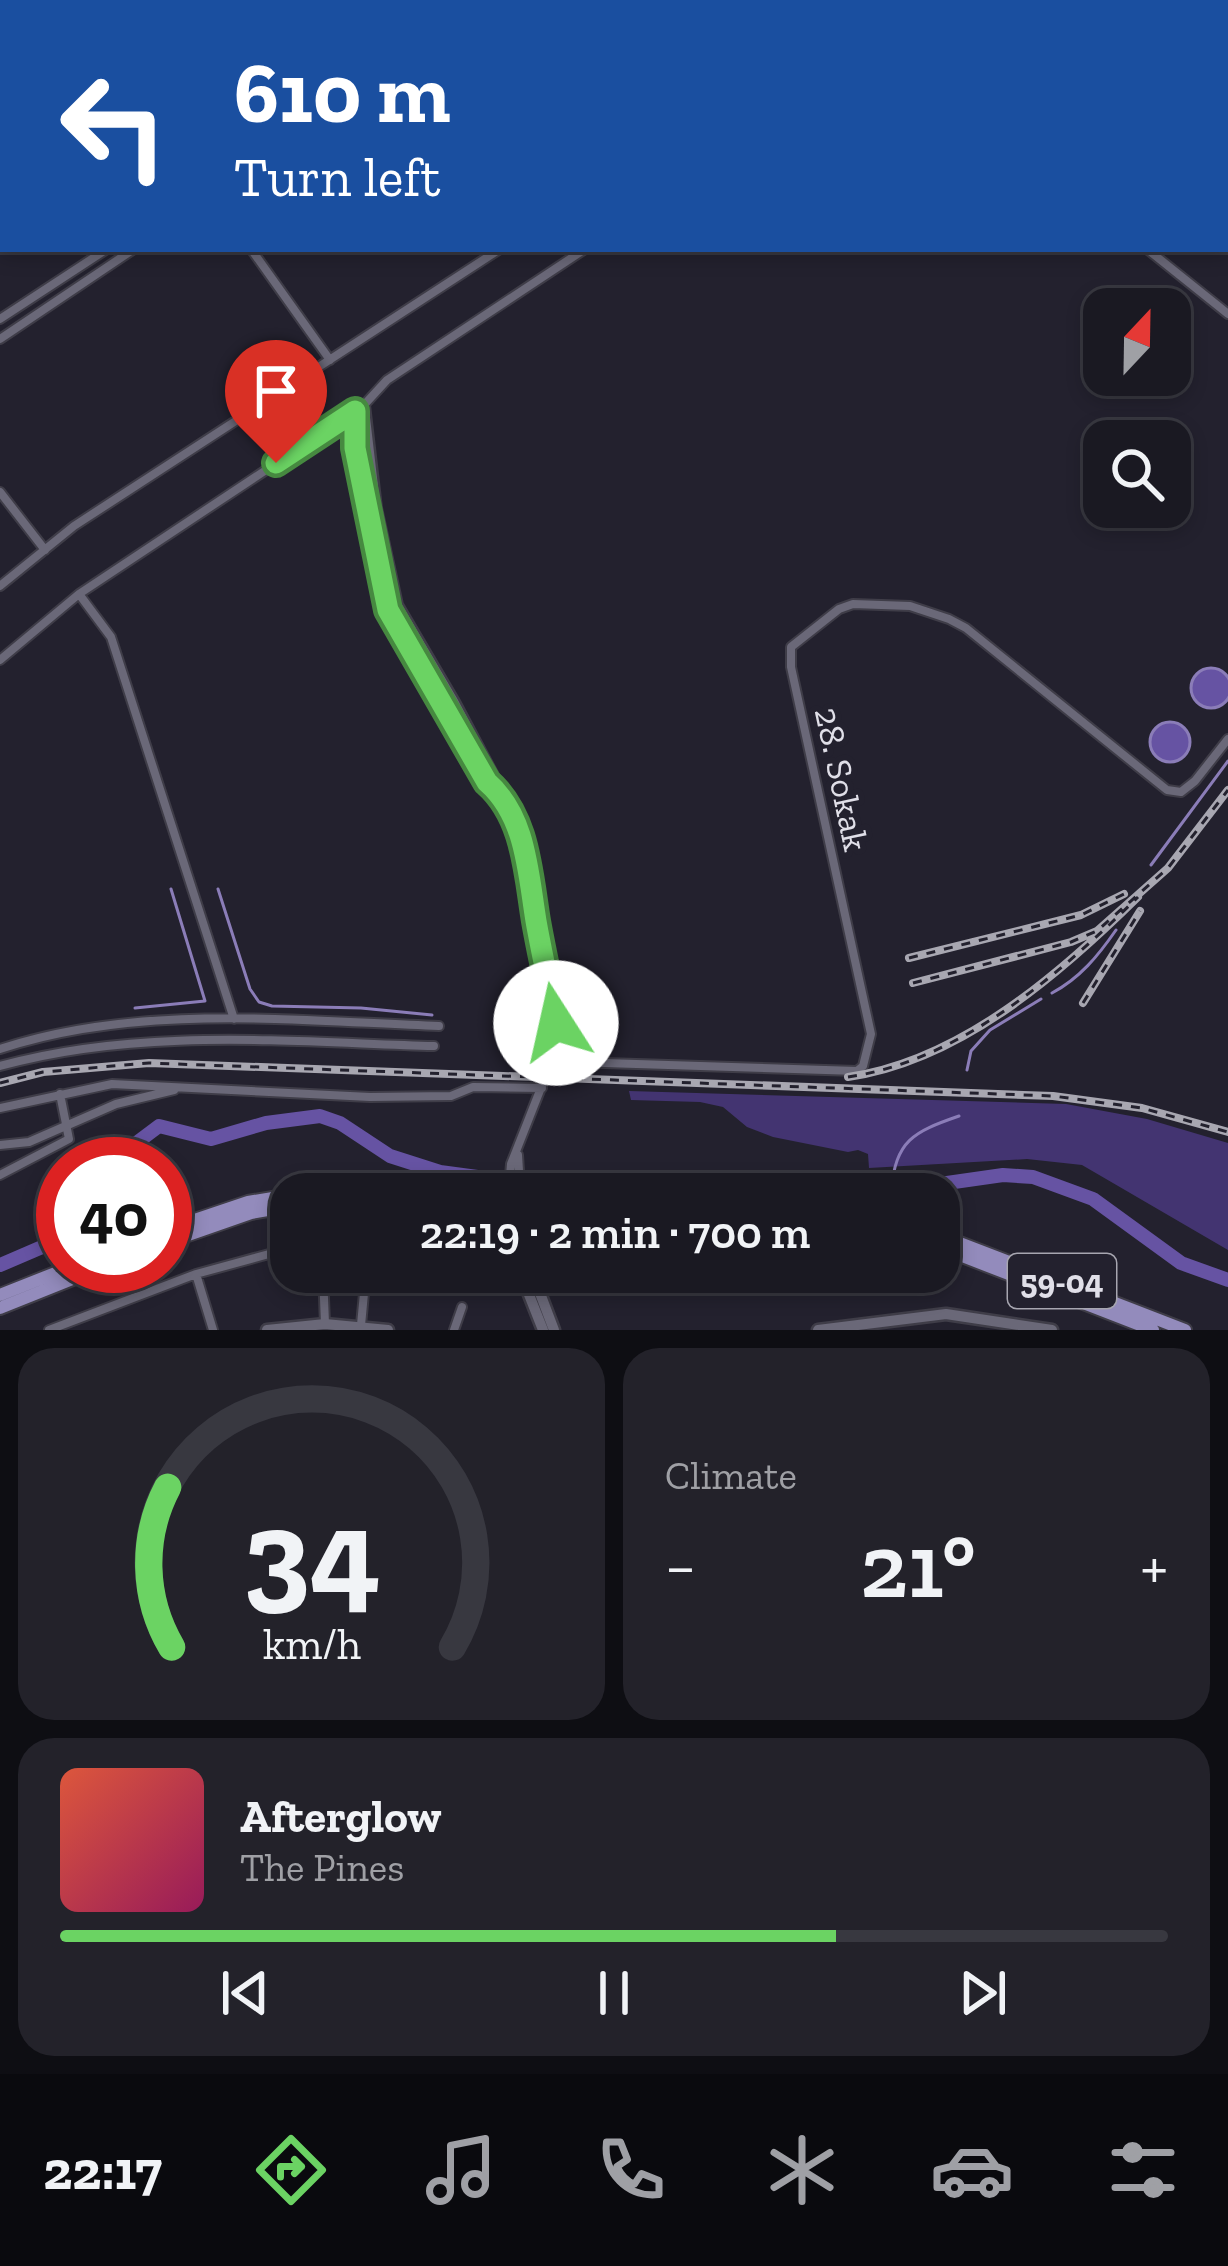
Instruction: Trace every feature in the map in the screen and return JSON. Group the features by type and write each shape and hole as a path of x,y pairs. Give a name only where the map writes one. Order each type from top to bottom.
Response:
{"main road":[{"path":"192,1221 270,1198"},
{"path":"192,1234 270,1210"},
{"name":"59-04","path":"960,1243 1185,1330"},
{"name":"59-04","path":"960,1255 1153,1330"},
{"path":"0,1295 36,1281"},
{"path":"0,1307 36,1293"},
{"path":"528,1293 543,1330"},
{"path":"540,1293 554,1330"},
{"path":"818,1330 946,1315 1052,1330"},
{"path":"267,1330 326,1324 388,1330"}],"street":[{"path":"0,319 102,252"},
{"path":"0,339 130,252"},
{"path":"253,252 330,360"},
{"path":"0,586 74,526 495,252"},
{"path":"0,660 79,594 359,408 387,380 580,252"},
{"path":"1151,252 1228,314"},
{"path":"359,408 397,604 514,817 526,860 557,1050 518,1153 515,1173"},
{"path":"0,492 45,550"},
{"path":"79,594 111,637 234,1019"},
{"name":"28. Sokak","path":"548,1070 573,1061 857,1071 863,1066 871,1034 790,667 791,647 839,609 877,602 910,606 966,628 1167,790 1181,792 1195,781 1228,739"},
{"path":"0,1049 128,1024 234,1019 439,1026"},
{"path":"0,1066 35,1056 128,1044 222,1040 434,1046"},
{"path":"0,1108 112,1084 370,1096 451,1096 472,1087 542,1088"},
{"path":"0,1145 29,1142 116,1104 187,1087"},
{"path":"0,1175 69,1139 60,1094"},
{"path":"49,1330 196,1274 270,1254"},
{"path":"196,1274 213,1330"},
{"path":"324,1293 326,1324"},
{"path":"353,1327 361,1293"},
{"path":"454,1330 462,1307"},
{"path":"94,1314 100,1330"}],"shaded area":[{"path":"1211,668 1225,674 1229,696 1225,702 1211,708 1197,702 1191,688 1197,674"},
{"path":"1170,722 1184,728 1190,742 1184,756 1170,762 1156,756 1150,742 1156,728"},
{"path":"629,1091 1066,1104 1147,1119 1228,1143 1228,1250 1082,1165 1027,1159 869,1168 868,1154 858,1150 773,1137 747,1127 723,1107 631,1100"}],"waterway":[{"path":"1151,865 1228,761"},
{"path":"135,1008 205,1001 171,889"},
{"path":"218,889 250,989 259,1002 432,1015"},
{"path":"1052,993 1088,966 1116,930"},
{"path":"967,1070 971,1051 990,1030 1041,999"},
{"path":"144,1137 159,1126 211,1139 266,1123 320,1116 340,1123 390,1156 448,1173"},
{"path":"893,1173 910,1140 959,1116"},
{"path":"960,1181 1003,1175 1033,1177 1093,1199 1181,1263 1228,1280"},
{"path":"0,1265 36,1250"}],"railway":[{"path":"913,983 1097,931 1168,868 1228,790"},
{"path":"909,958 1081,915 1124,894"},
{"path":"848,1077 930,1053 1006,1010 1076,955 1138,897"},
{"path":"1083,1003 1140,911"},
{"path":"0,1083 43,1072 149,1063 1053,1096 1142,1108 1228,1132"}],"route":[{"path":"276,463 355,411 355,448 388,610 487,782 503,796 514,817 556,1023"}]}
